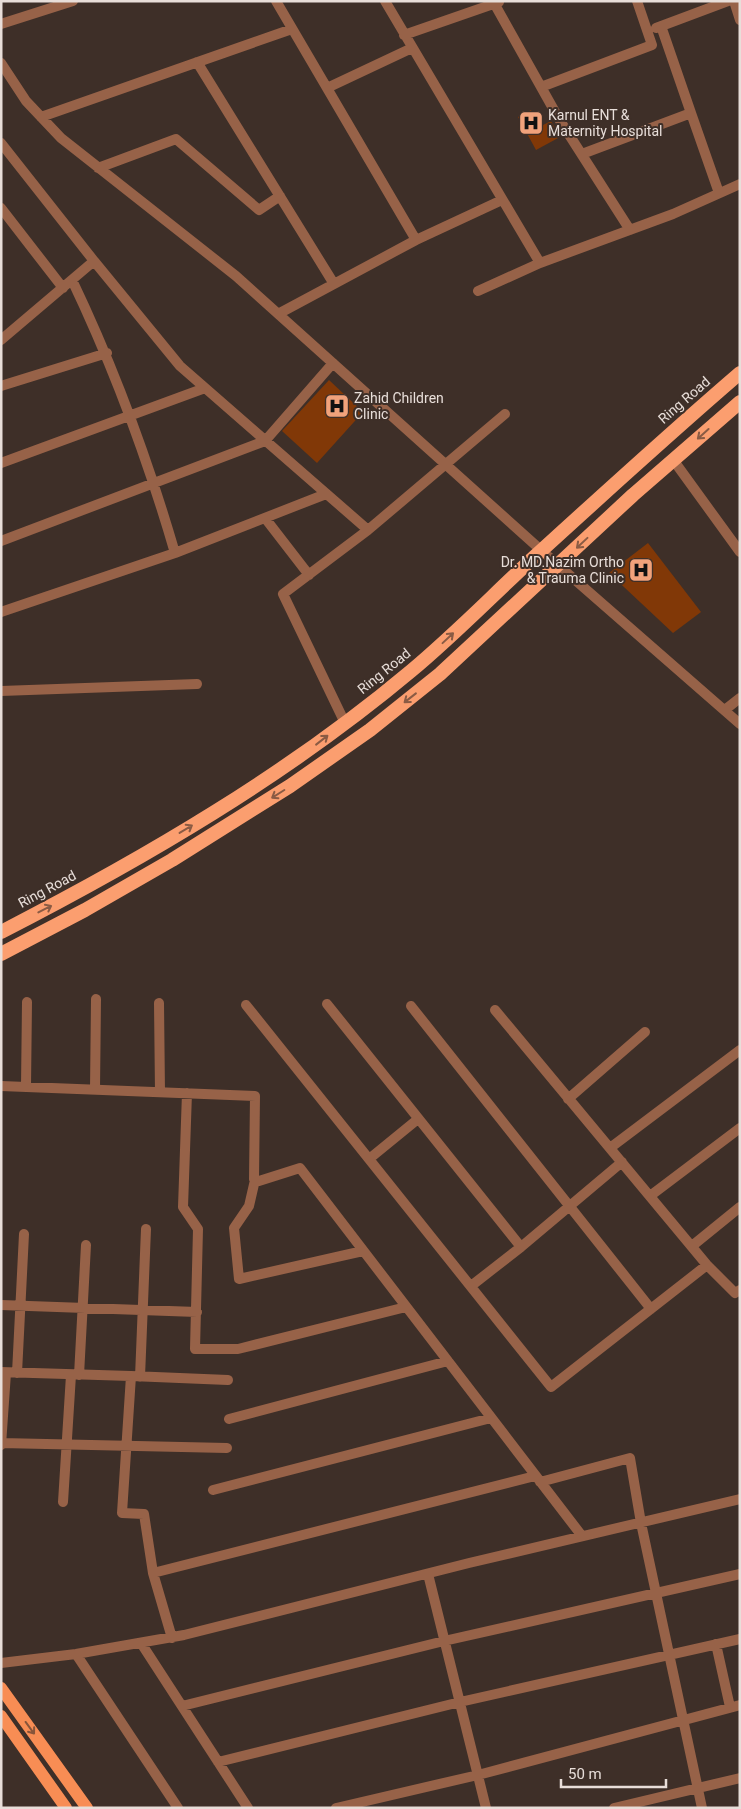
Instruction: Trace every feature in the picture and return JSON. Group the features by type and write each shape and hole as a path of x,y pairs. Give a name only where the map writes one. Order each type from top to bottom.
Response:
{"highway":[{"name":"Ring Road","path":"1,932 62,900 189,828 314,746 345,723 411,671 740,373"},
{"path":"1,954 93,906 290,786 370,730 440,674 559,564 740,402"}],"main road":[{"path":"1,1688 87,1808"},
{"path":"1,1716 66,1808"}],"street":[{"path":"1,24 60,3 73,1"},
{"path":"276,1 416,240"},
{"path":"384,1 540,263"},
{"path":"542,88 652,45 637,1"},
{"path":"647,32 728,1"},
{"path":"734,1 740,20"},
{"path":"404,35 497,2 542,88 630,230"},
{"path":"661,26 719,194"},
{"path":"41,116 292,29"},
{"path":"327,88 412,48"},
{"path":"197,62 334,284"},
{"path":"1,63 26,101 61,138 236,276 542,551 726,709 740,724"},
{"path":"582,154 690,113"},
{"path":"98,168 176,139 259,210 280,196"},
{"path":"1,143 180,366 368,530"},
{"path":"478,291 540,263 630,230 740,184"},
{"path":"278,314 416,240 502,200"},
{"path":"1,208 63,288"},
{"path":"1,340 94,261"},
{"path":"72,280 107,353 154,483 175,553"},
{"path":"1,386 107,353"},
{"path":"1,541 265,441 333,363"},
{"path":"1,463 205,388"},
{"path":"345,723 283,594 368,530 506,414"},
{"path":"674,460 740,552"},
{"path":"1,612 175,553 326,494"},
{"path":"265,518 309,575"},
{"path":"1,691 197,684"},
{"path":"726,709 740,698"},
{"path":"95,1090 96,999"},
{"path":"26,1087 27,1002"},
{"path":"160,1003 160,1092"},
{"path":"327,1004 521,1247"},
{"path":"246,1005 551,1387 708,1265"},
{"path":"411,1006 652,1309"},
{"path":"495,1010 708,1265 738,1294"},
{"path":"568,1098 645,1032"},
{"path":"610,1148 740,1050"},
{"path":"1,1086 255,1096 255,1180 248,1208 235,1226 239,1279 363,1250"},
{"path":"187,1093 182,1207 198,1230 196,1349 238,1349 406,1307"},
{"path":"369,1159 418,1118"},
{"path":"650,1196 740,1128"},
{"path":"471,1286 521,1247 622,1162"},
{"path":"255,1180 300,1168 582,1536"},
{"path":"692,1246 740,1207"},
{"path":"146,1229 143,1310 126,1447 122,1513 144,1514 153,1573 172,1638"},
{"path":"17,1373 24,1234"},
{"path":"63,1502 66,1446 83,1309 86,1245"},
{"path":"1,1305 197,1312"},
{"path":"229,1419 448,1361"},
{"path":"227,1448 1,1444 3,1372 228,1380"},
{"path":"214,1490 491,1418"},
{"path":"153,1573 630,1458 641,1523 702,1808"},
{"path":"1,1663 76,1654 172,1638 582,1536 740,1499"},
{"path":"428,1574 486,1808"},
{"path":"182,1706 444,1641 740,1574"},
{"path":"218,1762 460,1702 740,1638"},
{"path":"141,1643 248,1808"},
{"path":"336,1808 478,1776 735,1706 716,1644"},
{"path":"76,1654 178,1808"},
{"path":"614,1808 740,1778"}],"building":[{"path":"531,110 539,127 551,121 560,137 536,150 518,117"},
{"path":"329,380 363,412 317,463 282,431"},
{"path":"648,543 701,612 673,633 609,573"}],"place":[{"name":"Karnul ENT & Maternity Hospital","path":"531,123"},
{"name":"Zahid Children Clinic","path":"337,406"},
{"name":"Dr. MD.Nazim Ortho & Trauma Clinic","path":"641,570"}]}
